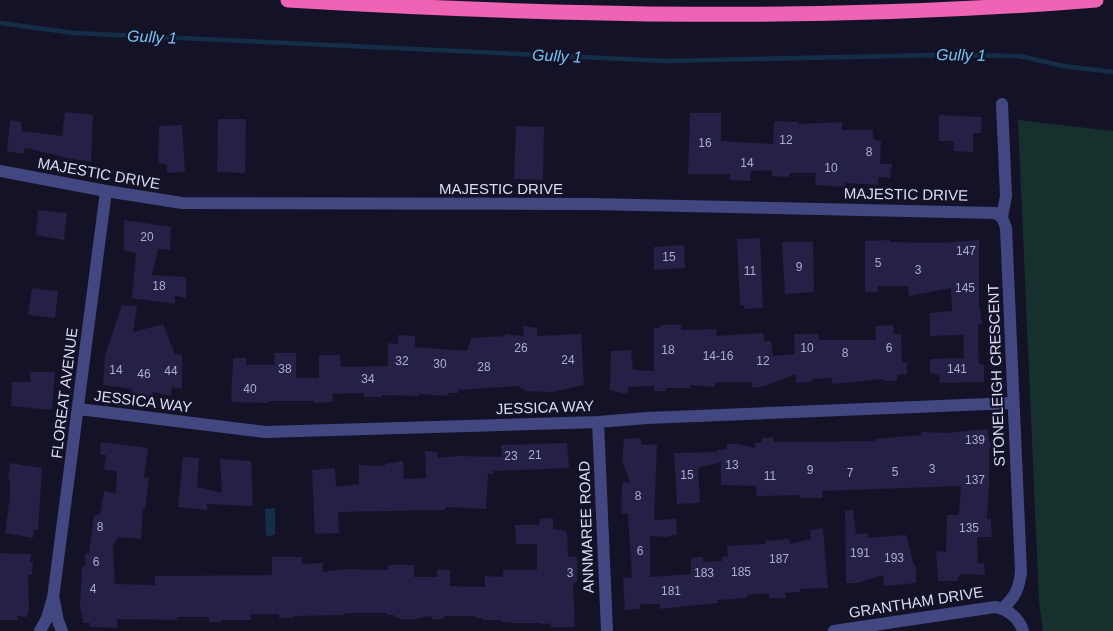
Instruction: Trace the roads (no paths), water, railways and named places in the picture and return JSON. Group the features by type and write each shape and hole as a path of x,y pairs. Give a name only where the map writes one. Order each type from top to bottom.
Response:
{"highway":[{"path":"288,0 574,14 743,15 902,12 1096,0"}],"street":[{"name":"STONELEIGH CRESCENT","path":"1002,104 1006,196 1002,217 1006,228 1021,572 1017,592 1013,599 1003,608"},
{"name":"MAJESTIC DRIVE","path":"0,172 106,191 182,202 602,205 987,212 995,213 1002,217"},
{"name":"FLOREAT AVENUE","path":"40,631 54,598 106,191"},
{"name":"JESSICA WAY","path":"79,410 265,432 598,422 647,418 1013,403"},
{"name":"ANNMAREE ROAD","path":"598,422 606,631"},
{"name":"FLOREAT AVENUE","path":"54,598 58,621 62,631"},
{"name":"GRANTHAM DRIVE","path":"834,631 991,607 1003,608"},
{"path":"1003,608 1015,616 1023,631"},
{"path":"46,631 56,631"}],"water":[{"path":"275,508 275,535 266,536 265,509"}],"waterway":[{"name":"Gully 1","path":"0,23 74,33 666,61 937,55 1020,56 1063,66 1113,72"}]}
